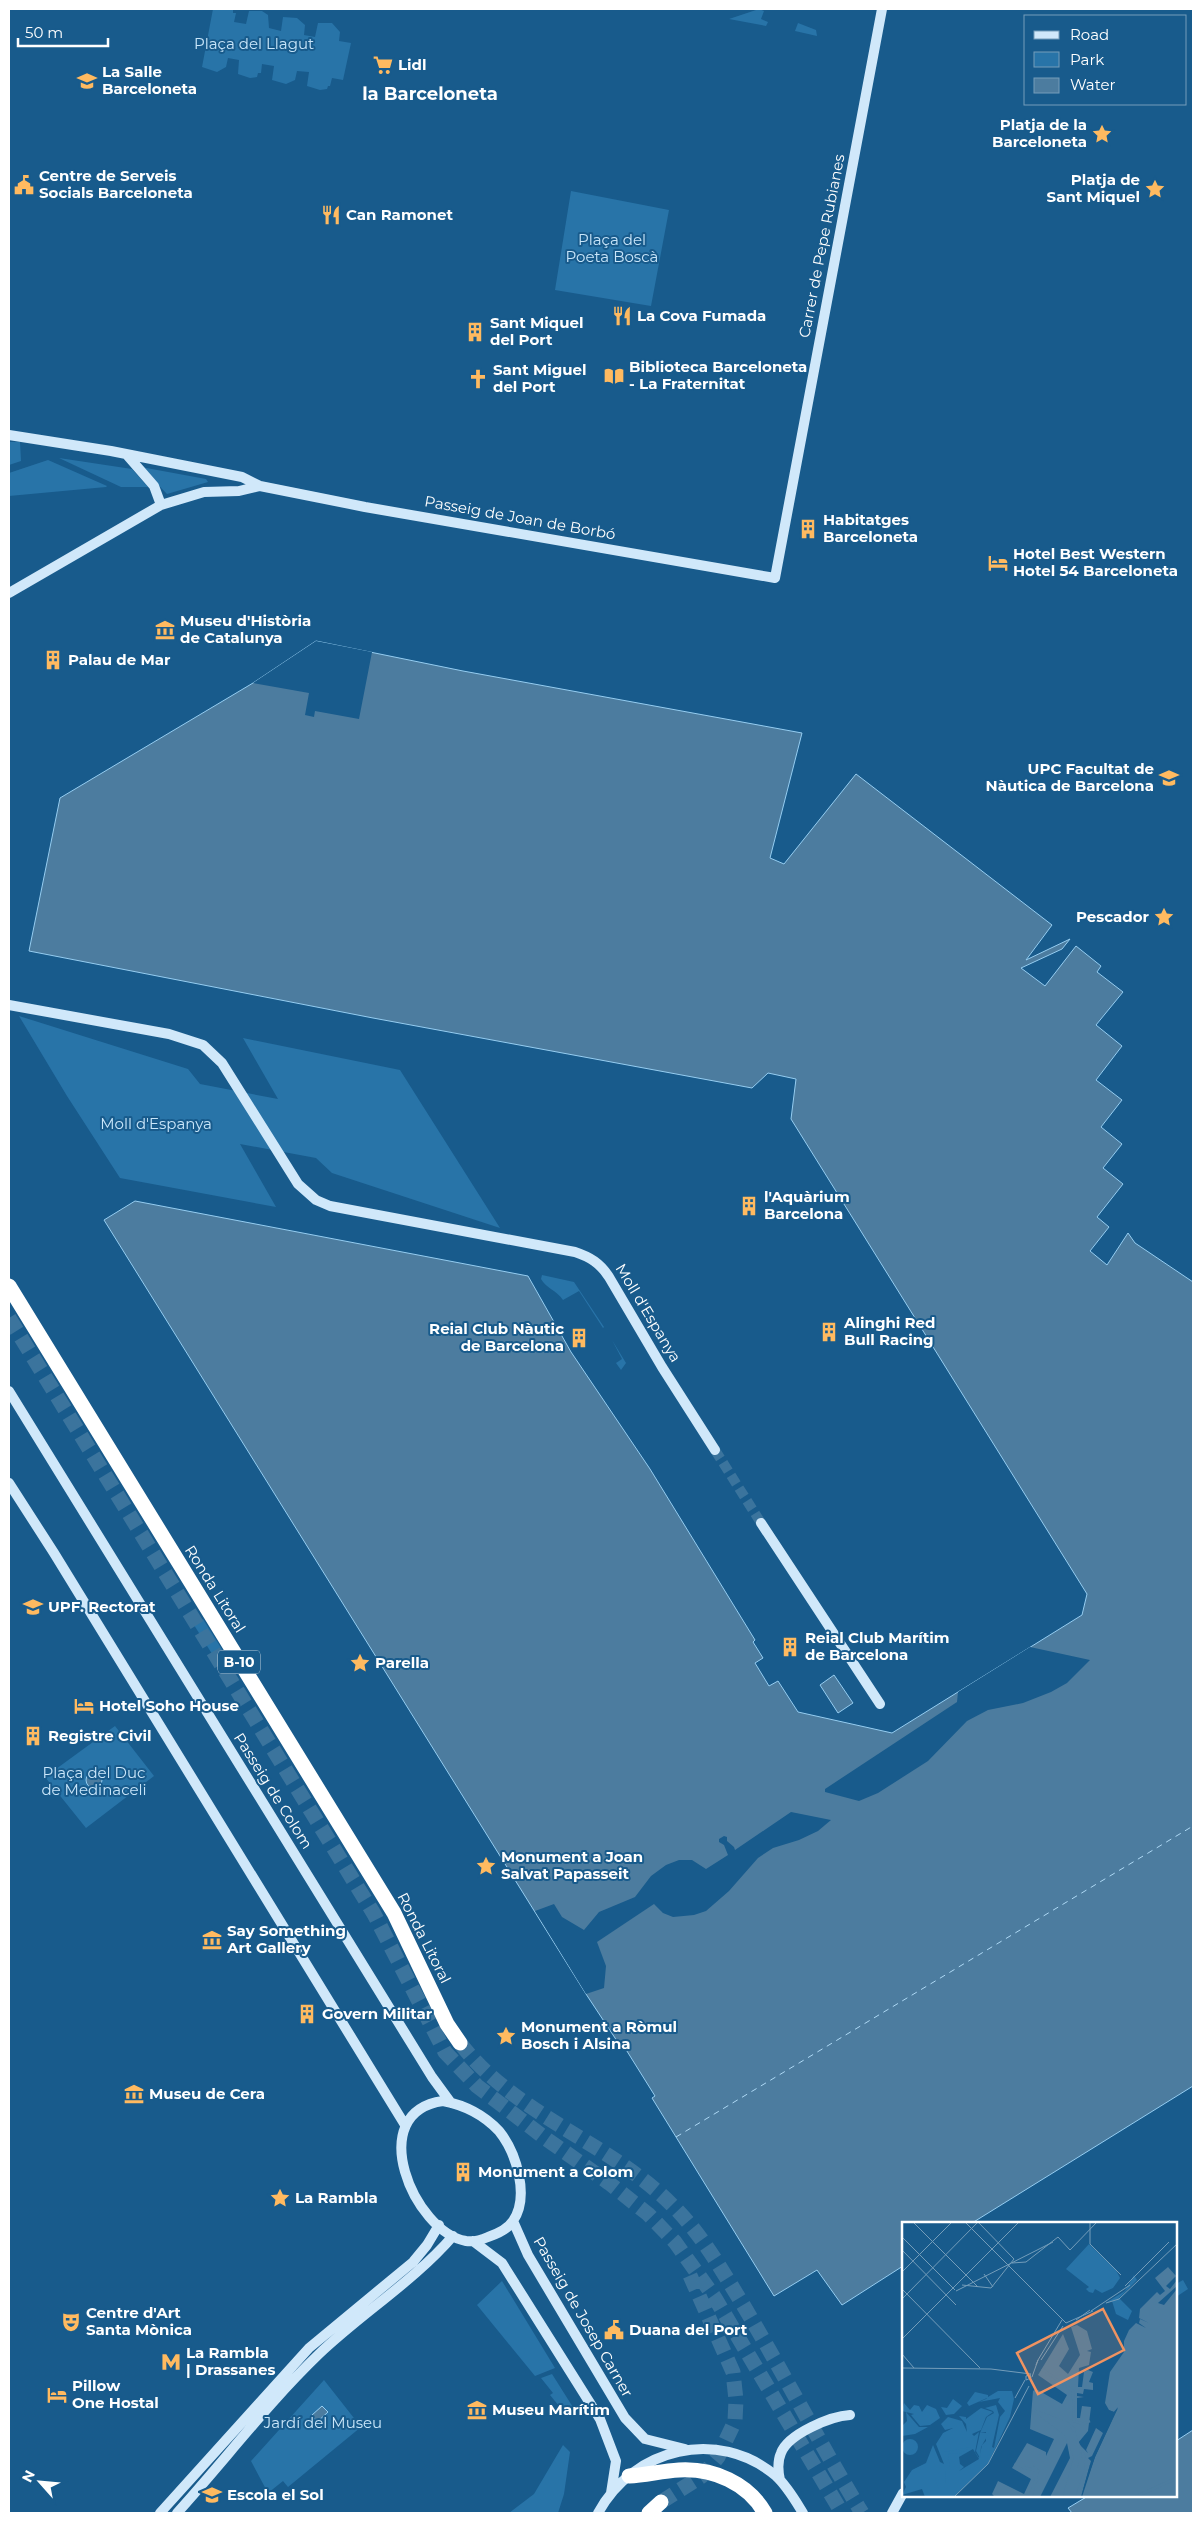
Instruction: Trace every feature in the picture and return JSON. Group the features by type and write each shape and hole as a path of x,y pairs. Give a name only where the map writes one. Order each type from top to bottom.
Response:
{"highway":[{"name":"Ronda Litoral","path":"9,1286 394,1913 444,2016 460,2043"},
{"path":"629,2476 688,2470 717,2474 749,2493 765,2513"},
{"path":"649,2513 661,2502"}],"street":[{"name":"Carrer de Pepe Rubianes","path":"775,578 882,9"},
{"name":"Passeig de Joan de Borbó","path":"9,435 242,477 260,486 373,508 775,578"},
{"path":"127,455 134,466 154,486 161,505"},
{"name":"Passeig de Joan de Borbó","path":"9,593 161,505 204,492 239,491 260,486"},
{"name":"Moll d'Espanya","path":"9,1005 169,1034 203,1045 222,1063 298,1184 310,1196 322,1203 361,1213 574,1252 591,1258 609,1276 662,1367 715,1450"},
{"name":"Passeig de Colom","path":"9,1391 428,2070 451,2103"},
{"path":"9,1483 54,1553 405,2125 402,2157 408,2182 431,2218 439,2225 454,2236 473,2241 502,2263 600,2419 616,2461 611,2493"},
{"path":"761,1523 851,1663 880,1704"},
{"path":"405,2125 423,2106 443,2101 485,2120 498,2131 509,2146 519,2177 519,2204 513,2221 495,2234 473,2241"},
{"name":"Passeig de Josep Carner","path":"513,2221 532,2262 626,2418 644,2439 685,2449"},
{"path":"160,2513 309,2348 413,2262 427,2245 439,2225"},
{"path":"178,2513 288,2385 337,2337 420,2270 454,2236"},
{"path":"780,2480 778,2463 781,2451 785,2446 806,2430 828,2418 850,2415"},
{"path":"598,2513 611,2493 641,2466 685,2449 731,2452 763,2466 780,2480 803,2513"},
{"path":"892,2513 902,2495"}],"green space":[{"name":"Plaça del Llagut","path":"213,9 233,9 233,13 236,13 234,22 246,24 249,11 262,11 268,15 269,28 281,31 283,17 297,18 305,25 304,35 315,37 318,23 332,23 340,32 339,41 351,43 343,80 332,78 327,89 320,90 307,86 309,72 297,71 295,80 286,84 272,80 274,66 262,64 261,73 258,73 257,77 250,78 238,74 239,60 228,58 226,67 217,72 202,67"},
{"path":"759,9 764,11 761,19 768,22 766,26 729,19"},
{"path":"798,23 816,30 817,36 795,31"},
{"name":"Plaça del Poeta Boscà","path":"571,191 669,210 651,306 555,290"},
{"path":"9,442 20,442 21,461 9,465"},
{"path":"59,458 132,469 148,487 121,487"},
{"path":"48,460 107,486 9,496 9,473"},
{"path":"141,467 206,479 208,482 167,494"},
{"name":"Moll d'Espanya","path":"19,1016 188,1069 200,1084 278,1099 243,1038 400,1070 500,1228 332,1173 316,1158 240,1144 276,1207 120,1178 67,1096"},
{"path":"542,1275 574,1282 604,1327 579,1291 563,1300 543,1282 541,1279"},
{"path":"612,1340 626,1363 621,1370 616,1363 622,1359"},
{"path":"203,1619 223,1651 214,1657 194,1625"},
{"name":"Plaça del Duc de Medinaceli","path":"115,1726 154,1776 86,1828 45,1777"},
{"path":"1183,2280 1188,2289 1177,2296 1177,2283"},
{"path":"502,2281 555,2368 535,2376 477,2305"},
{"path":"552,2374 576,2412 568,2417 550,2395 553,2393 541,2378"},
{"name":"Jardí del Museu","path":"324,2380 361,2427 288,2487 283,2481 268,2493 251,2461"},
{"path":"563,2445 570,2452 564,2494 558,2513 509,2513 534,2494"}],"water":[{"path":"316,641 463,671 802,733 770,858 784,864 856,774 1052,925 1026,960 1070,939 1062,949 1021,968 1045,986 1076,946 1101,966 1097,972 1123,992 1096,1025 1122,1046 1096,1080 1122,1100 1101,1127 1122,1144 1103,1168 1123,1184 1097,1217 1109,1227 1090,1251 1107,1265 1128,1233 1135,1243 1193,1282 1193,2086 974,2222 902,2222 902,2267 842,2305 817,2270 774,2296 652,2098 655,2096 620,2040 617,2041 586,1994 104,1220 135,1201 528,1276 571,1352 650,1469 755,1640 753,1642 763,1658 755,1663 769,1686 778,1681 798,1712 892,1733 1082,1615 1087,1594 791,1119 796,1079 768,1073 752,1088 373,1018 29,951 60,798 253,683"},
{"path":"834,1675 853,1703 838,1713 820,1685"},
{"path":"94,1772 102,1780 94,1788 86,1780"},
{"path":"322,2406 328,2412 317,2422 312,2415"},
{"path":"1193,2430 1193,2513 1072,2513 1068,2508 1086,2497 1177,2497 1177,2440"}],"pier":[{"path":"316,641 372,652 359,719 315,711 314,717 305,715 309,693 253,683"},
{"path":"1030,1647 1090,1660 1067,1683 1051,1692 1023,1703 988,1710 967,1721 928,1761 878,1793 859,1801 825,1792 825,1789 957,1702 958,1692"},
{"path":"791,1812 831,1820 818,1831 799,1840 773,1848 758,1858 729,1891 706,1911 694,1915 673,1917 663,1913 654,1904 597,1942 606,1966 604,1988 586,1994 535,1911 554,1904 562,1917 584,1930 599,1912 635,1897 651,1876 666,1865 679,1860 692,1860 706,1869 728,1855 719,1839 724,1836 727,1837 727,1841 735,1850"}],"ferry route":[{"path":"676,2137 1193,1826"}],"tunnel":[{"path":"9,1318 374,1914 445,2052 477,2086 545,2138 609,2183 648,2214 675,2242 715,2298 842,2513"},
{"path":"715,1450 761,1523"},
{"path":"460,2043 482,2068 507,2090 620,2163 672,2205 692,2227 742,2303 862,2513"},
{"path":"661,2502 702,2476 718,2457 735,2421 736,2400 733,2372 688,2271"}],"place":[{"name":"Lidl","path":"383,65"},
{"name":"La Salle Barceloneta","path":"87,81"},
{"name":"Platja de la Barceloneta","path":"1102,134"},
{"name":"Centre de Serveis Socials Barceloneta","path":"24,185"},
{"name":"Platja de Sant Miquel","path":"1155,189"},
{"name":"Can Ramonet","path":"331,215"},
{"name":"La Cova Fumada","path":"622,316"},
{"name":"Sant Miquel del Port","path":"475,332"},
{"name":"Biblioteca Barceloneta - La Fraternitat","path":"614,376"},
{"name":"Sant Miguel del Port","path":"478,379"},
{"name":"Habitatges Barceloneta","path":"808,529"},
{"name":"Hotel Best Western Hotel 54 Barceloneta","path":"998,563"},
{"name":"Museu d'Història de Catalunya","path":"165,630"},
{"name":"Palau de Mar","path":"53,660"},
{"name":"UPC Facultat de Nàutica de Barcelona","path":"1169,778"},
{"name":"Pescador","path":"1164,917"},
{"name":"l'Aquàrium Barcelona","path":"749,1206"},
{"name":"Alinghi Red Bull Racing","path":"829,1332"},
{"name":"Reial Club Nàutic de Barcelona","path":"579,1338"},
{"name":"UPF. Rectorat","path":"33,1607"},
{"name":"Reial Club Marítim de Barcelona","path":"790,1647"},
{"name":"Parella","path":"360,1663"},
{"name":"Hotel Soho House","path":"84,1706"},
{"name":"Registre Civil","path":"33,1736"},
{"name":"Monument a Joan Salvat Papasseit","path":"486,1866"},
{"name":"Say Something Art Gallery","path":"212,1940"},
{"name":"Govern Militar","path":"307,2014"},
{"name":"Monument a Ròmul Bosch i Alsina","path":"506,2036"},
{"name":"Museu de Cera","path":"134,2094"},
{"name":"Monument a Colom","path":"463,2172"},
{"name":"La Rambla","path":"280,2198"},
{"name":"Centre d'Art Santa Mònica","path":"71,2322"},
{"name":"Duana del Port","path":"614,2330"},
{"name":"La Rambla | Drassanes","path":"171,2362"},
{"name":"Pillow One Hostal","path":"57,2395"},
{"name":"Museu Marítim","path":"477,2410"},
{"name":"Escola el Sol","path":"212,2495"}],"district":[{"name":"la Barceloneta","path":"430,94"}]}
